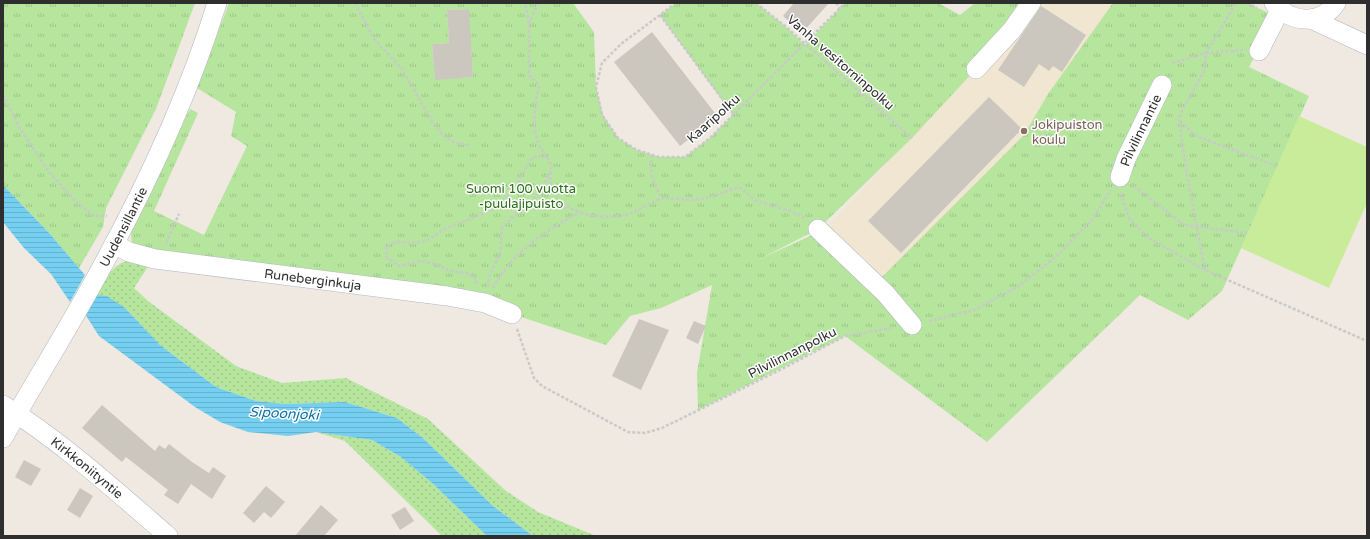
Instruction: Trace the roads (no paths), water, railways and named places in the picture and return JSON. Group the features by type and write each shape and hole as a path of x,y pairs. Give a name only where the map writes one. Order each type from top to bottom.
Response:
{"street":[{"name":"Uudensillantie","path":"3,438 10,409 71,322 114,244 115,220 168,134 197,66 218,3"},
{"path":"976,69 1012,30 1031,3"},
{"path":"1259,51 1277,6 1289,16 1299,19 1310,19 1323,15 1336,3"},
{"path":"1310,19 1367,45"},
{"name":"Pilvilinnantie","path":"1120,177 1126,158 1162,85"},
{"path":"818,229 886,294 912,325"},
{"name":"Runeberginkuja","path":"114,244 129,252 160,259 374,286 485,302 512,314"},
{"name":"Kirkkoniityntie","path":"10,409 101,478 168,536"}],"water":[{"path":"3,185 50,234 85,275 70,302 51,274 24,248 3,222"},
{"name":"Sipoonjoki","path":"96,295 107,296 125,308 160,345 216,387 256,401 285,404 345,402 397,418 424,439 493,506 533,536 487,536 432,483 401,457 372,440 316,432 288,436 248,432 220,422 195,407 99,336 85,314"}],"place":[{"name":"Jokipuiston koulu","path":"1024,131"}],"park label":[{"name":"Suomi 100 vuotta -puulajipuisto","path":"521,196"}]}
